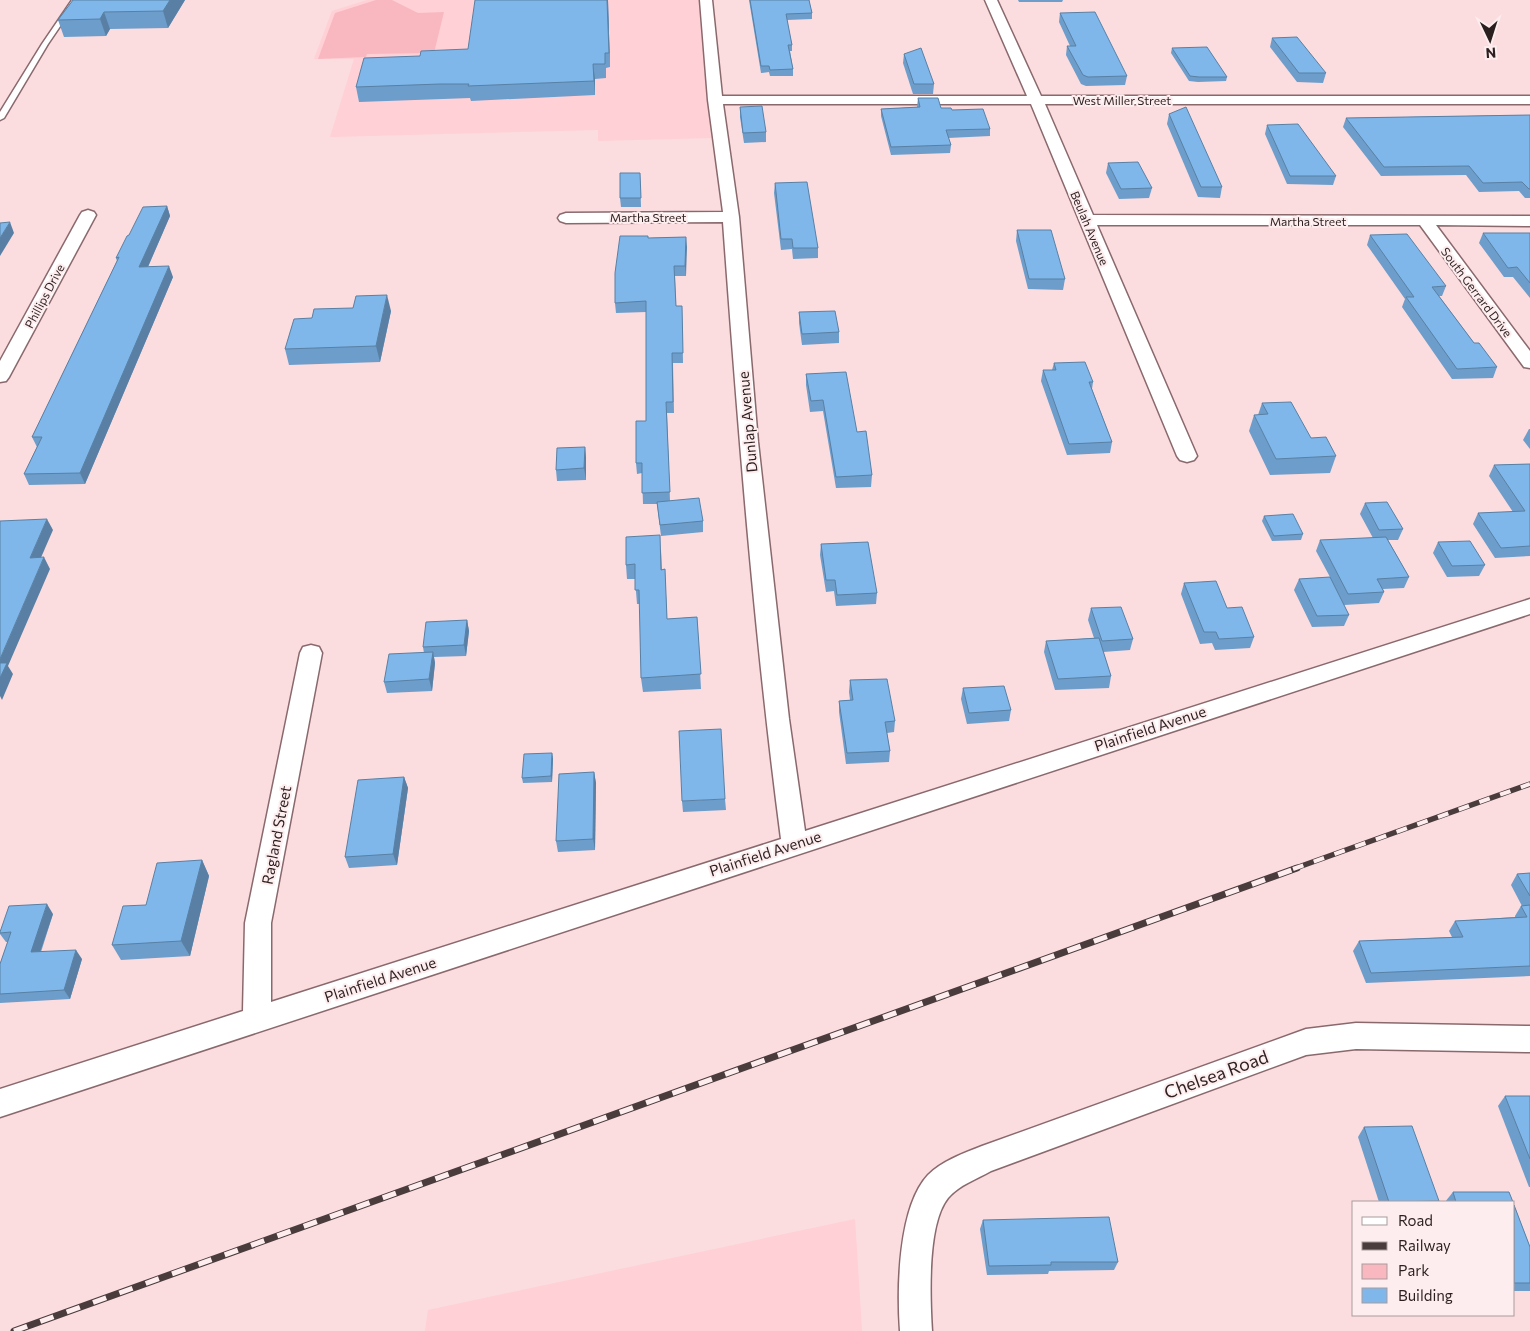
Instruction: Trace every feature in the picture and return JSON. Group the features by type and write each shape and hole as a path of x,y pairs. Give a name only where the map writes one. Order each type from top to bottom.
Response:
{"street":[{"name":"Dunlap Avenue","path":"706,0 715,100 731,217 748,442 777,719 794,844"},
{"name":"Beulah Avenue","path":"991,0 1036,100 1187,456"},
{"name":"West Miller Street","path":"715,100 1530,100"},
{"name":"Phillips Drive","path":"0,377 88,215"},
{"name":"Martha Street","path":"566,218 731,217"},
{"name":"Martha Street","path":"1087,220 1530,221"},
{"name":"South Gerrard Drive","path":"1425,221 1530,363"},
{"name":"Plainfield Avenue","path":"0,1103 1530,606"},
{"name":"Ragland Street","path":"257,1019 258,923 312,653"},
{"name":"Chelsea Road","path":"916,1331 916,1258 923,1219 929,1202 937,1188 956,1174 982,1160 1306,1042 1356,1036 1530,1039"}],"lane":[{"path":"0,118 45,44 75,0"}],"shaded area":[{"path":"367,0 700,0 711,138 598,141 598,130 330,137 354,59 314,59 332,11"},
{"path":"855,1219 862,1331 425,1331 428,1310"}],"green space":[{"path":"376,0 392,0 418,13 444,12 434,53 367,54 366,57 318,59 335,13"}],"building":[{"path":"73,0 170,0 163,11 104,12 100,19 58,20"},
{"path":"475,0 607,0 609,53 605,53 605,64 593,64 594,81 468,86 469,84 440,84 356,87 364,58 420,56 421,51 468,49"},
{"path":"750,0 809,0 812,13 786,14 792,45 788,45 793,69 770,70 769,66 761,66"},
{"path":"1095,12 1127,76 1088,77 1083,75 1067,46 1076,46 1060,13"},
{"path":"1297,37 1326,73 1299,73 1272,38"},
{"path":"1207,47 1227,77 1190,76 1172,48"},
{"path":"921,48 934,84 914,84 904,54"},
{"path":"918,98 938,98 941,108 951,108 952,110 983,109 990,129 946,130 951,145 891,147 881,109 920,107"},
{"path":"762,106 766,132 743,133 740,107"},
{"path":"1186,107 1222,187 1201,187 1169,114"},
{"path":"1530,115 1530,189 1522,182 1483,183 1469,166 1384,167 1346,118"},
{"path":"1298,124 1336,176 1290,176 1267,125"},
{"path":"1138,162 1152,188 1121,189 1108,163"},
{"path":"620,173 640,173 641,198 620,198"},
{"path":"807,182 818,248 793,248 792,239 781,239 775,183"},
{"path":"167,206 139,267 169,266 80,473 24,474 42,437 32,437 119,257 116,258 127,236 143,207"},
{"path":"10,222 0,238 0,223"},
{"path":"1017,230 1051,230 1065,279 1029,279"},
{"path":"1483,233 1530,233 1530,283 1517,267 1508,268"},
{"path":"1407,234 1446,286 1432,287 1474,343 1479,343 1497,367 1457,369 1406,297 1414,297 1370,235"},
{"path":"620,236 648,236 648,238 686,237 685,266 674,266 676,306 682,306 683,353 672,353 673,402 666,402 670,492 642,493 642,463 636,463 636,421 646,421 646,301 615,303 615,273"},
{"path":"387,295 376,346 285,349 294,319 312,318 314,309 353,308 356,296"},
{"path":"835,311 839,332 802,334 799,312"},
{"path":"1085,362 1093,382 1089,382 1112,442 1069,444 1043,370 1056,370 1054,363"},
{"path":"846,372 857,432 866,431 872,475 836,477 823,400 811,401 806,374"},
{"path":"1291,402 1311,438 1326,437 1336,456 1276,459 1254,415 1268,414 1262,403"},
{"path":"585,447 584,468 556,470 557,448"},
{"path":"1530,464 1530,546 1501,548 1478,513 1525,511 1494,465"},
{"path":"699,498 703,521 660,525 657,502"},
{"path":"1387,502 1403,529 1379,530 1365,503"},
{"path":"1293,514 1303,534 1274,536 1264,516"},
{"path":"47,519 30,558 44,557 0,659 0,521"},
{"path":"660,535 661,570 665,569 667,619 697,617 701,674 641,678 639,590 635,590 635,564 626,565 626,537"},
{"path":"1386,537 1409,577 1377,579 1384,592 1348,594 1320,540"},
{"path":"1470,541 1485,565 1452,566 1438,542"},
{"path":"868,542 877,593 837,595 835,580 826,580 821,544"},
{"path":"1330,577 1349,615 1317,616 1299,579"},
{"path":"1216,581 1227,608 1242,607 1254,637 1219,639 1216,632 1204,632 1184,583"},
{"path":"1121,607 1133,639 1102,641 1091,608"},
{"path":"467,620 464,645 423,647 426,622"},
{"path":"1099,638 1111,676 1058,679 1046,641"},
{"path":"433,652 429,679 384,682 389,654"},
{"path":"0,663 7,663 0,678"},
{"path":"887,679 895,721 885,722 890,751 847,753 839,701 853,700 850,680"},
{"path":"1004,686 1011,710 969,713 963,688"},
{"path":"721,729 725,799 682,801 679,731"},
{"path":"552,753 551,776 522,778 524,754"},
{"path":"594,772 593,839 556,841 559,774"},
{"path":"404,777 393,854 345,857 358,780"},
{"path":"202,860 181,941 112,945 123,906 146,905 157,863"},
{"path":"1530,873 1530,896 1517,874"},
{"path":"47,904 31,952 76,950 64,990 0,994 0,964 11,932 0,932 9,906"},
{"path":"1530,905 1530,966 1371,973 1359,941 1463,937 1455,921 1527,917 1521,906"},
{"path":"1505,1096 1530,1096 1530,1159"},
{"path":"1412,1126 1439,1201 1389,1201 1364,1127"},
{"path":"1453,1192 1509,1192 1513,1201 1456,1201"},
{"path":"1515,1208 1530,1247 1530,1283 1515,1283"},
{"path":"1109,1217 1118,1262 1051,1262 1051,1265 989,1266 983,1220"}],"railway":[{"path":"1293,869 1530,784"},
{"path":"14,1331 1297,868"}]}
